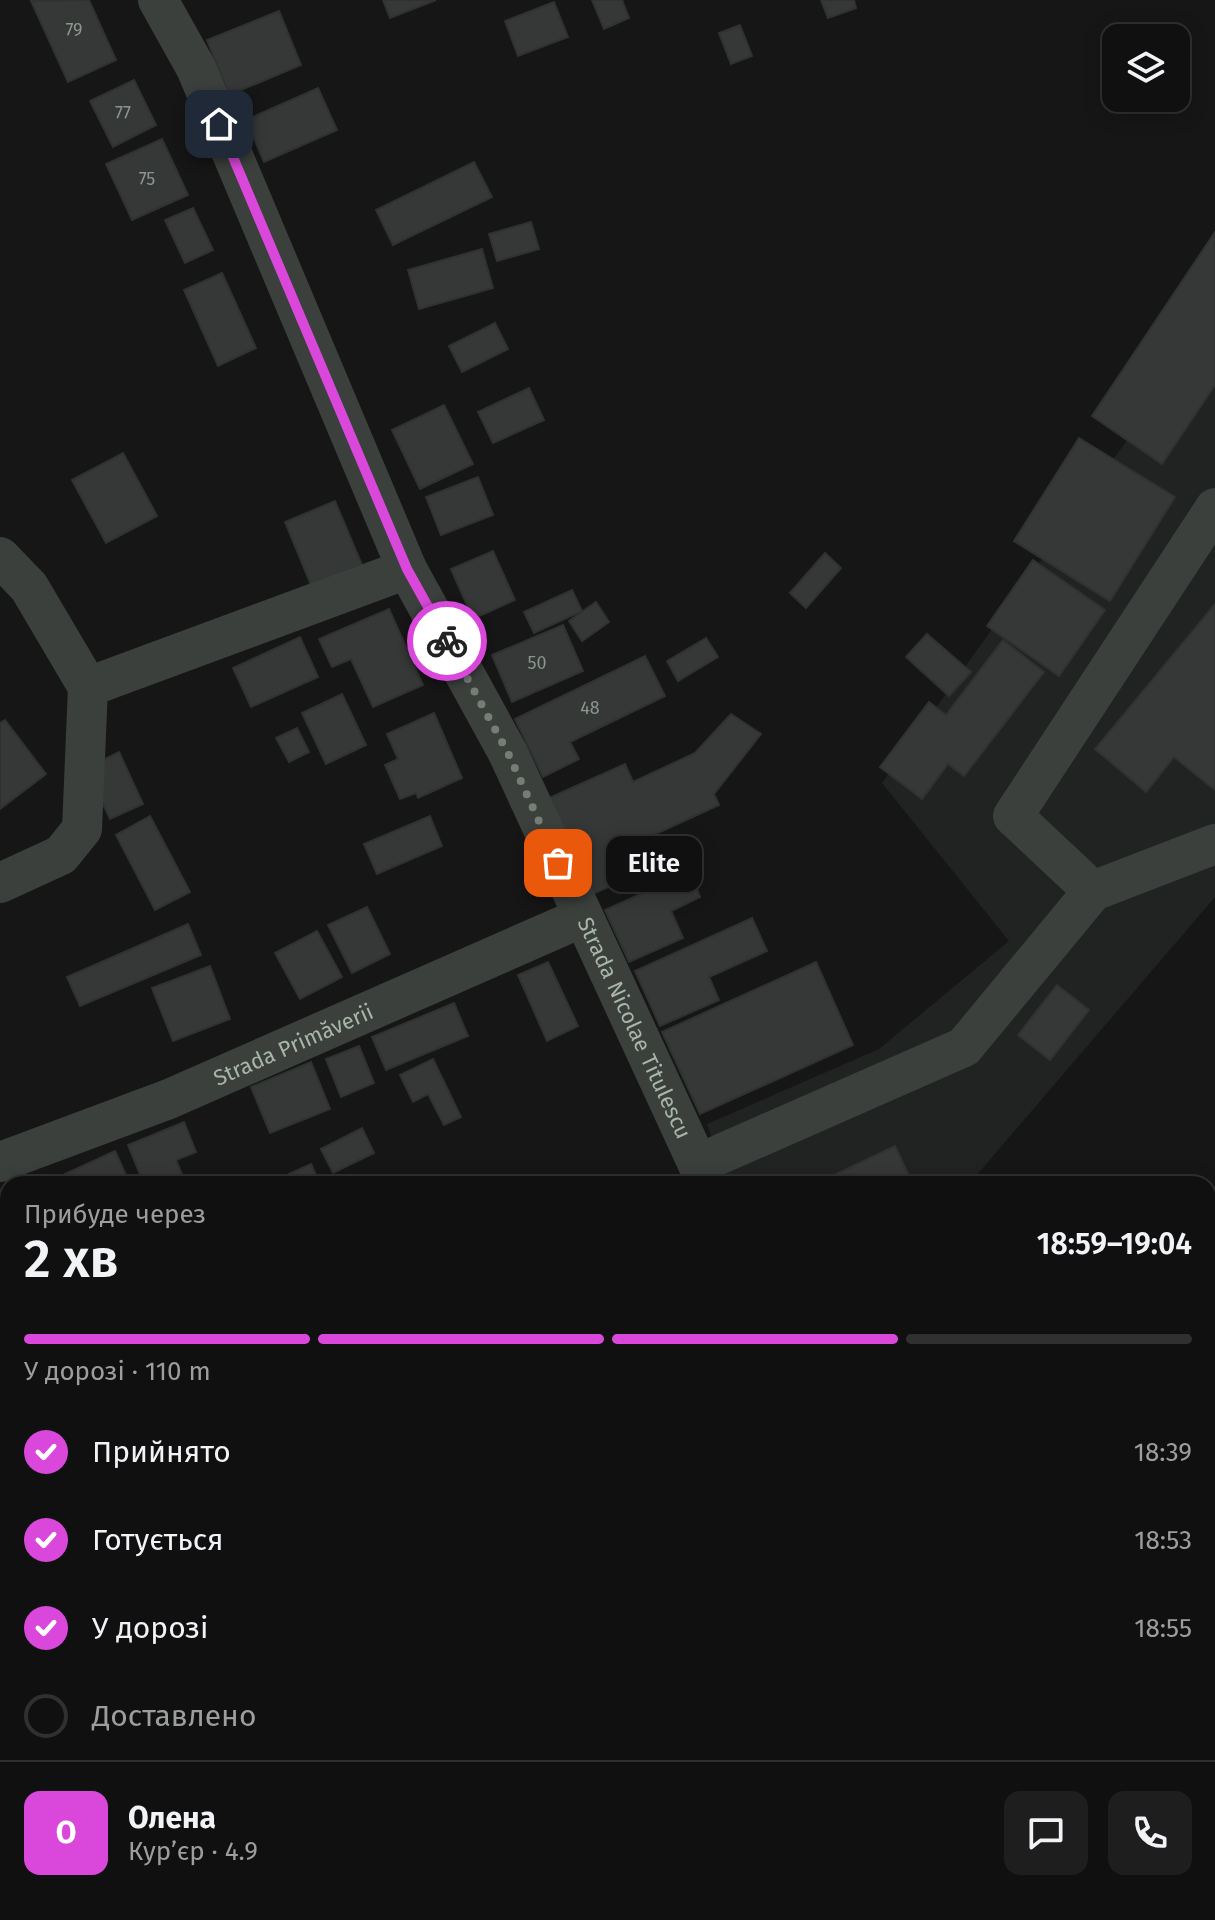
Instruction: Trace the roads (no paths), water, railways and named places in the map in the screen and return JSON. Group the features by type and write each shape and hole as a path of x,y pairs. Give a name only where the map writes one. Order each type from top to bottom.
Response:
{"street":[{"name":"Strada Nicolae Titulescu","path":"158,0 196,68 407,569 508,753 702,1174"},
{"path":"1093,891 1013,816 1215,508"},
{"path":"0,557 29,587 88,687 82,829 61,855 0,883"},
{"path":"88,687 407,569"},
{"path":"702,1174 964,1047 1093,891 1215,844"},
{"name":"Strada Primăverii","path":"0,1162 169,1099 583,917"}],"place":[{"name":"Elite","path":"558,863"}]}
